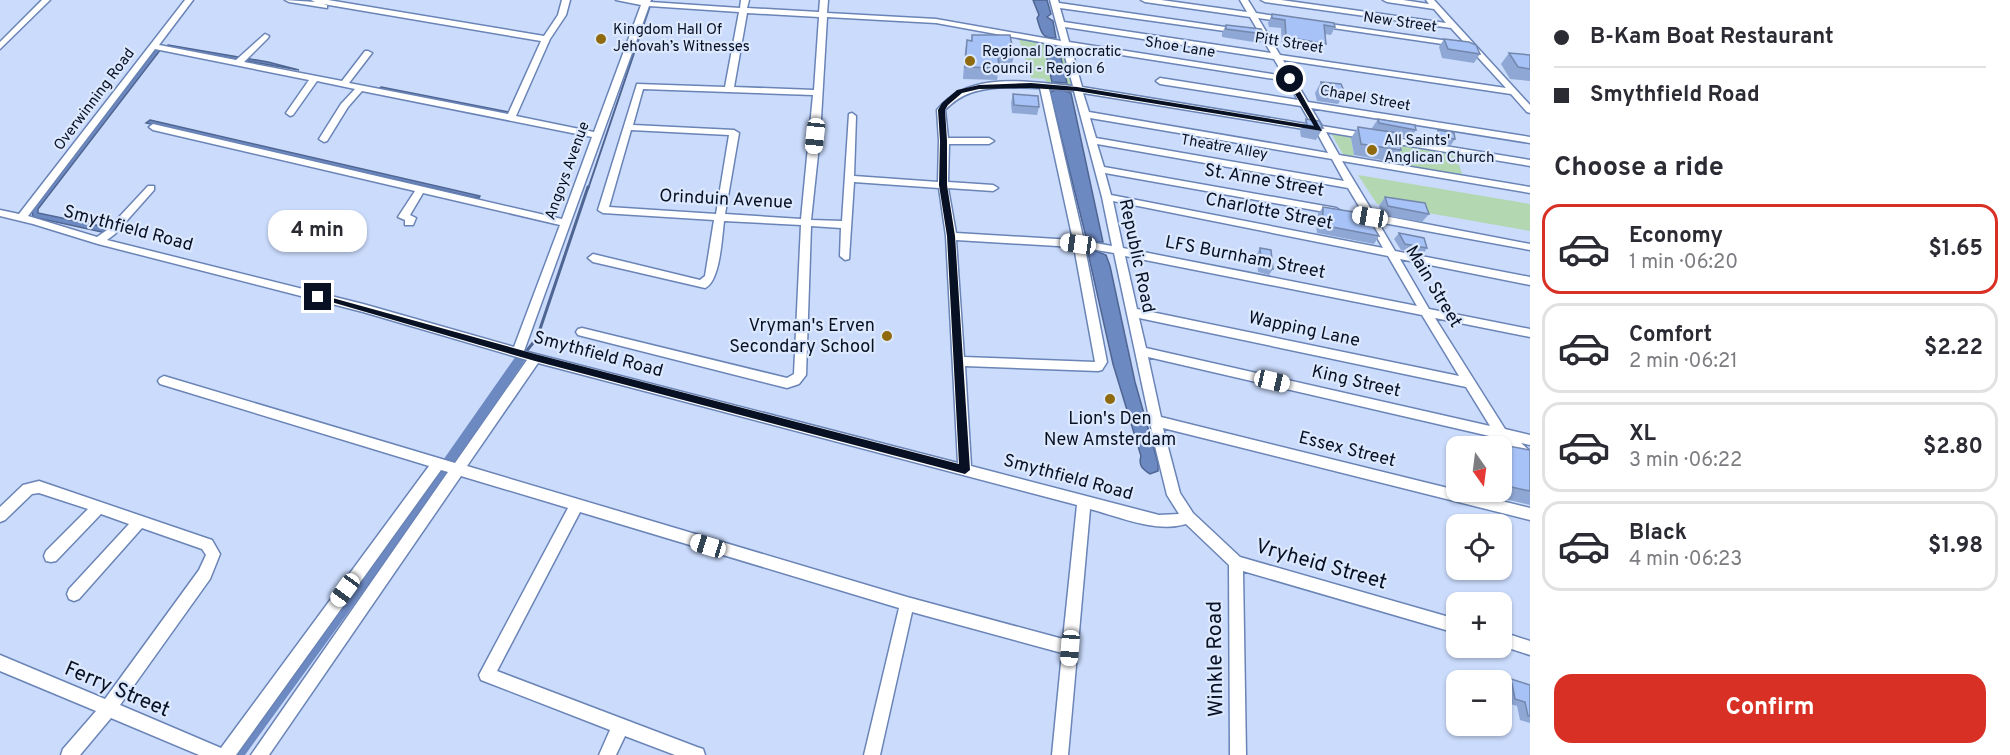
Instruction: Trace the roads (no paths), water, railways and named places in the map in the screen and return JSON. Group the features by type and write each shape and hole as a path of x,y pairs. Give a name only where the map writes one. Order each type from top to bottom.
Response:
{"street":[{"path":"0,47 46,0"},
{"name":"Overwinning Road","path":"23,216 189,0"},
{"path":"289,0 320,2 546,39"},
{"path":"510,119 546,39 562,15 566,0"},
{"name":"Shoe Lane","path":"620,0 743,10 936,21 1290,79"},
{"path":"729,89 745,0"},
{"path":"582,332 787,383 795,381 800,375 806,222 824,0"},
{"path":"1145,0 1299,22"},
{"name":"Main Street","path":"1244,0 1352,185 1365,216 1391,253 1469,383 1501,433 1530,459"},
{"path":"1265,0 1454,26"},
{"path":"1387,0 1433,3 1530,110"},
{"path":"320,2 382,16"},
{"path":"1055,2 1264,34"},
{"name":"Republic Road","path":"1055,2 1107,197 1131,312 1174,495 1188,517"},
{"name":"Angoys Avenue","path":"518,352 597,135 650,3"},
{"name":"New Street","path":"1311,23 1473,47"},
{"name":"Pitt Street","path":"1060,24 1513,92"},
{"path":"238,63 265,36"},
{"path":"152,46 346,82 510,119 597,135"},
{"path":"346,82 368,53"},
{"path":"290,113 315,78"},
{"name":"Chapel Street","path":"1160,81 1530,140"},
{"path":"593,258 705,284 710,277 734,133 628,127 640,86 818,93"},
{"path":"965,470 951,236 943,185 944,141 941,110 959,92 989,86 1077,89 1530,164"},
{"path":"324,139 344,106 361,87"},
{"path":"959,360 1098,367 1101,362 1044,87"},
{"path":"1084,114 1530,190"},
{"path":"846,256 852,116"},
{"path":"153,127 566,223"},
{"name":"Orinduin Avenue","path":"628,127 603,210 847,225"},
{"name":"Theatre Alley","path":"1090,140 1352,185"},
{"path":"944,141 989,141"},
{"name":"St. Anne Street","path":"1098,169 1348,213"},
{"path":"849,179 993,188"},
{"path":"98,241 111,232 151,188"},
{"path":"408,223 411,218 403,218 421,189"},
{"name":"Charlotte Street","path":"1107,197 1530,280"},
{"name":"Smythfield Road","path":"0,213 23,216 61,231 98,241 363,308 535,358 1159,521 1175,521 1188,517"},
{"path":"1365,216 1530,247"},
{"name":"LFS Burnham Street","path":"951,236 1078,244 1530,333"},
{"name":"Wapping Lane","path":"1131,312 1469,383"},
{"name":"King Street","path":"1140,351 1530,440"},
{"path":"259,755 535,358"},
{"path":"164,381 907,604 1070,648"},
{"name":"Essex Street","path":"1156,421 1530,514"},
{"path":"226,755 439,462"},
{"path":"0,516 28,489 39,487 207,544 213,554 205,574 108,709 69,755"},
{"path":"1060,755 1084,501"},
{"path":"576,506 487,675 697,755"},
{"path":"51,556 99,507"},
{"name":"Vryheid Street","path":"1188,517 1236,562 1446,623"},
{"path":"74,594 140,521"},
{"name":"Winkle Road","path":"1236,562 1238,755"},
{"path":"872,755 907,604"},
{"path":"1512,642 1530,648"},
{"name":"Ferry Street","path":"0,663 219,755"},
{"path":"607,755 621,726"}],"water":[{"path":"1033,0 1047,0 1051,14 1047,17 1053,21 1056,38 1044,36 1042,33 1037,18 1039,15"},
{"path":"168,45 268,62 299,70 166,47"},
{"path":"1044,45 1056,46 1059,50 1067,83 1052,82"},
{"path":"156,49 161,49 38,209 38,213 110,228 106,233 33,217 32,211"},
{"path":"381,87 509,112 506,114 379,89"},
{"path":"1059,89 1071,93 1103,242 1088,242 1086,237 1050,92"},
{"path":"150,120 480,196 479,198 472,197 146,123"},
{"path":"1093,250 1106,255 1110,266 1135,382 1158,463 1158,471 1150,474 1141,465 1141,456 1113,364 1088,253"}],"waterway":[{"path":"588,189 652,0"},
{"path":"520,359 537,338 588,187"},
{"path":"236,755 401,530 520,359"}],"place":[{"name":"Kingdom Hall Of Jehovah’s Witnesses","path":"601,39"},
{"name":"Regional Democratic Council - Region 6","path":"970,61"},
{"name":"All Saints' Anglican Church","path":"1372,150"},
{"name":"Vryman's Erven Secondary School","path":"887,336"},
{"name":"Lion's Den New Amsterdam","path":"1110,399"}]}
